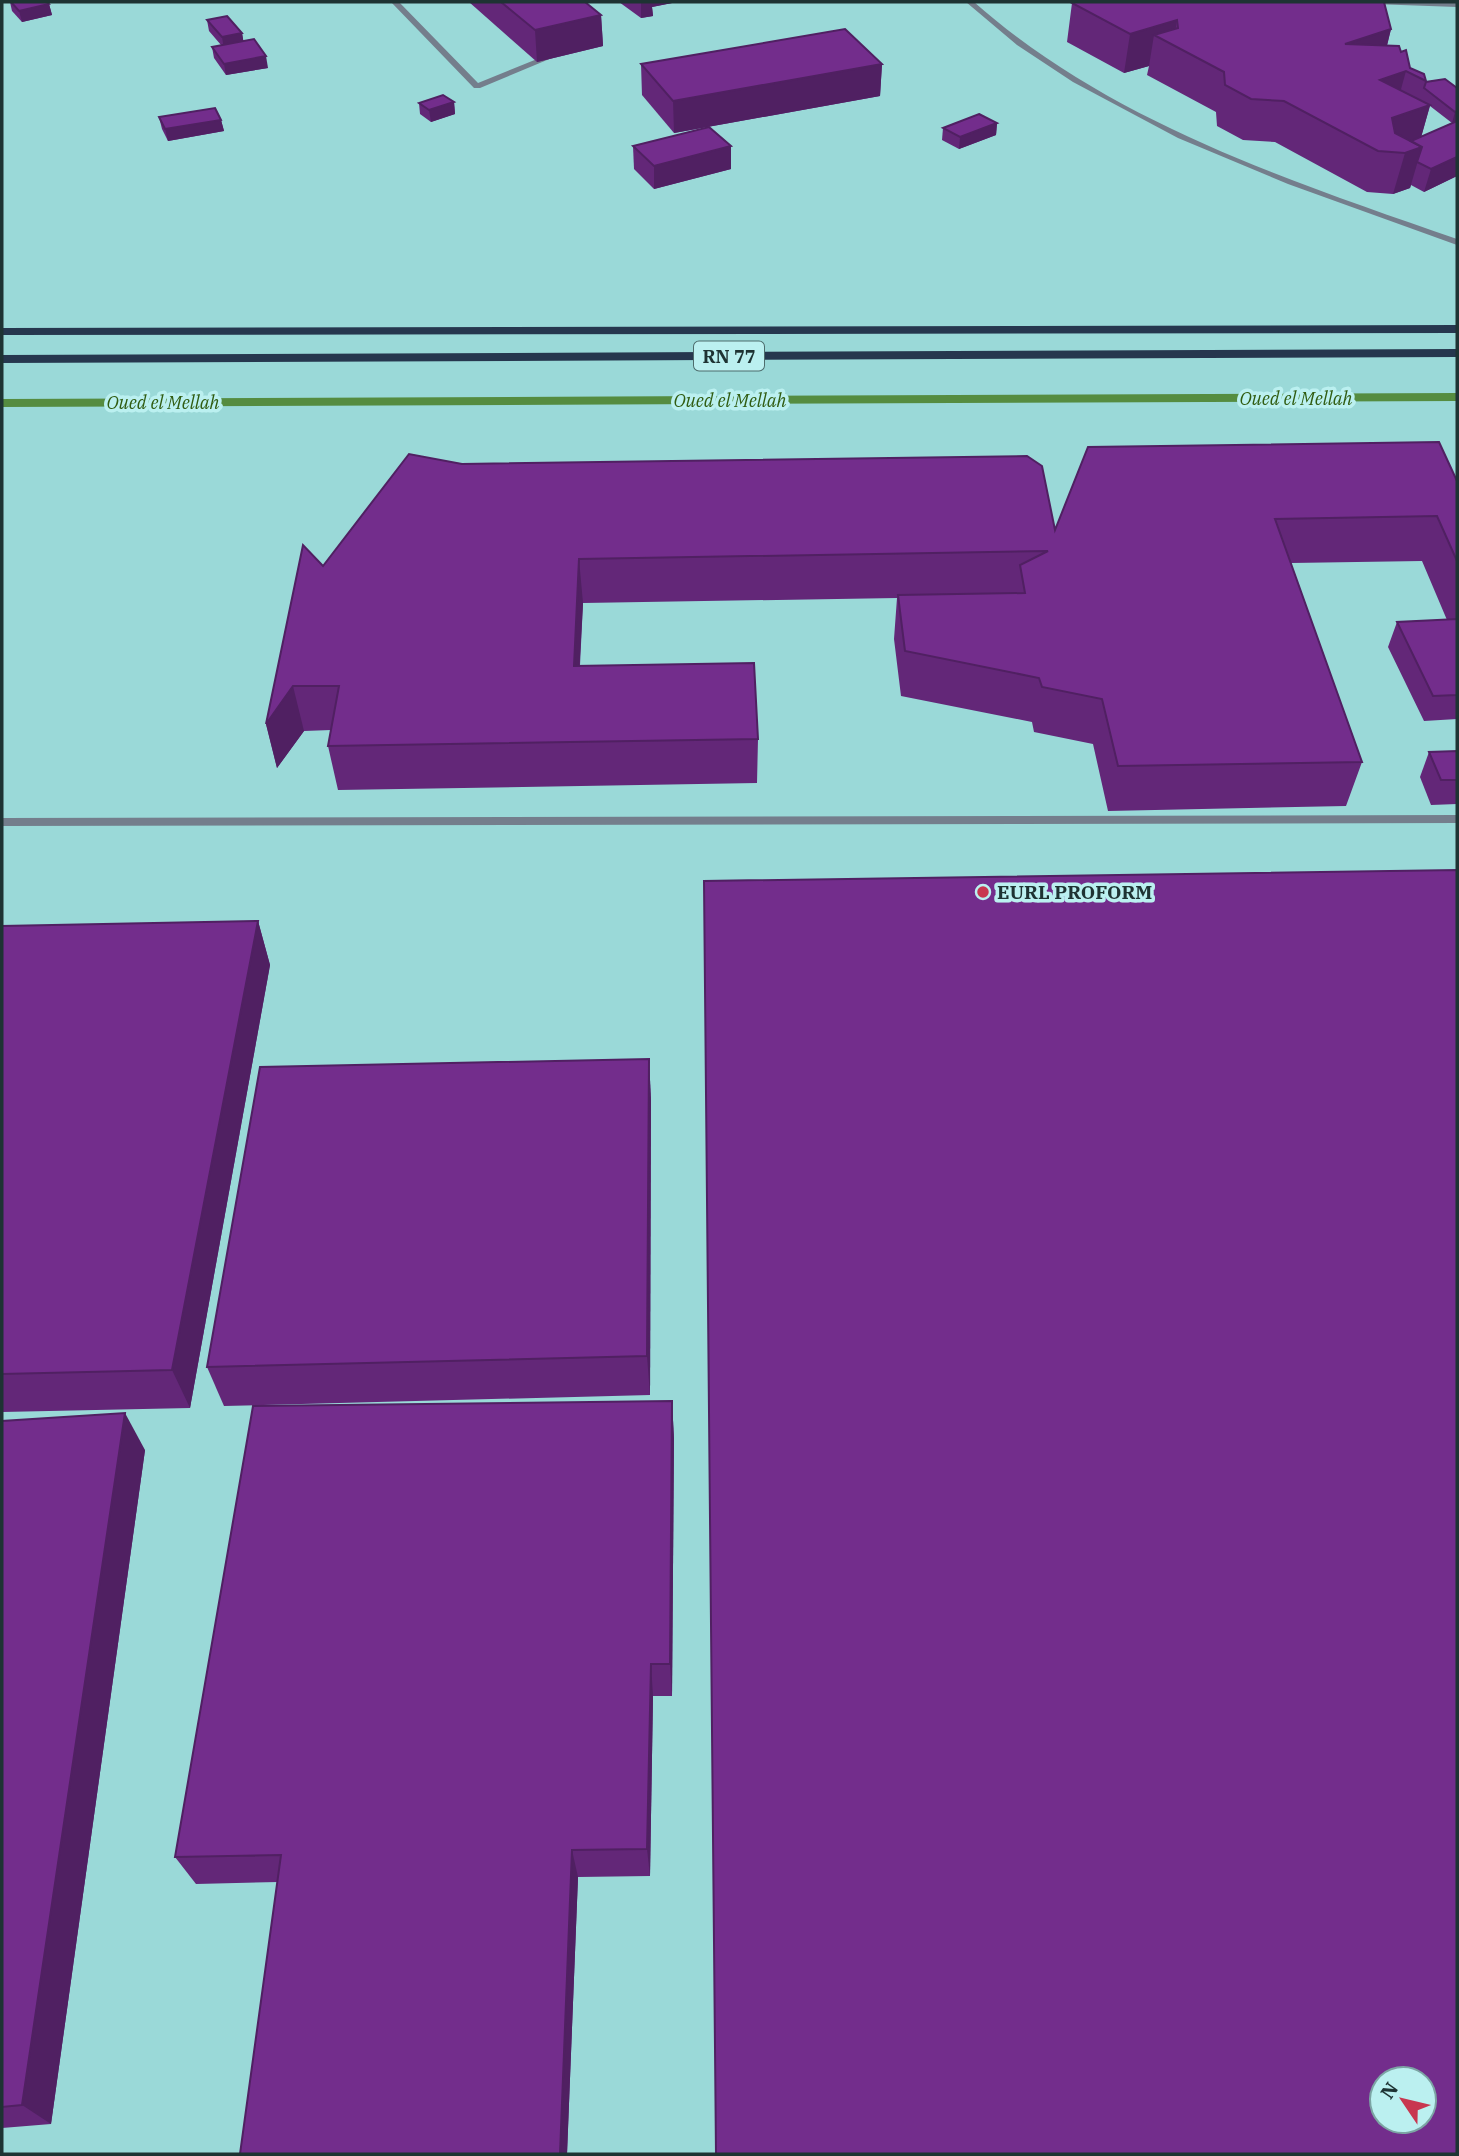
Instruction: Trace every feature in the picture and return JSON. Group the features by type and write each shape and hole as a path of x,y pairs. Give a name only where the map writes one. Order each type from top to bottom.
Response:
{"main road":[{"name":"RN 77","path":"2,332 1457,329"},
{"name":"RN 77","path":"2,359 1457,353"}],"street":[{"path":"395,2 477,86 560,53"},
{"path":"970,2 1026,49 1103,96 1182,138 1457,242"},
{"path":"1373,2 1457,5"},
{"path":"2,822 1457,819"}],"shaded area":[{"path":"2,2 1457,2 1457,2154 2,2154"}],"building":[{"path":"11,2 47,2 49,4 19,11"},
{"path":"501,2 585,2 601,15 535,30"},
{"path":"1384,2 1391,29 1345,44 1399,46 1401,52 1406,50 1410,68 1424,74 1426,81 1406,71 1380,80 1430,105 1392,118 1395,133 1422,147 1405,153 1378,151 1284,101 1251,99 1225,85 1224,72 1154,35 1178,28 1177,20 1130,34 1072,3"},
{"path":"227,16 242,33 222,37 207,20"},
{"path":"845,29 882,64 673,101 641,64"},
{"path":"254,39 266,56 224,64 212,47"},
{"path":"1445,79 1457,88 1455,112 1424,88 1426,82"},
{"path":"443,95 454,102 429,110 419,103"},
{"path":"215,108 221,120 165,129 159,117"},
{"path":"979,114 997,123 960,137 943,128"},
{"path":"1457,121 1457,157 1431,169 1417,162 1422,147 1411,141"},
{"path":"709,127 731,146 654,166 633,146"},
{"path":"1439,442 1457,481 1457,561 1437,516 1275,519 1362,762 1118,766 1102,699 1042,687 1039,678 905,651 898,595 1025,593 1020,565 1048,551 579,559 574,666 754,663 758,739 328,746 339,686 293,686 266,724 303,545 323,566 409,454 462,464 1027,456 1042,466 1055,530 1088,447"},
{"path":"1457,619 1457,695 1433,696 1397,622"},
{"path":"1457,751 1457,780 1441,780 1429,752"},
{"path":"1457,870 1457,2154 716,2154 704,881"},
{"path":"258,921 172,1370 2,1374 2,926"},
{"path":"649,1059 647,1356 207,1367 260,1067"},
{"path":"672,1401 670,1664 651,1664 647,1849 572,1850 560,2154 240,2154 281,1855 175,1857 253,1406"},
{"path":"125,1413 22,2105 2,2107 2,1421"}],"waterway":[{"name":"Oued el Mellah","path":"2,403 1457,397"}],"place":[{"name":"EURL PROFORM","path":"983,892"}]}
